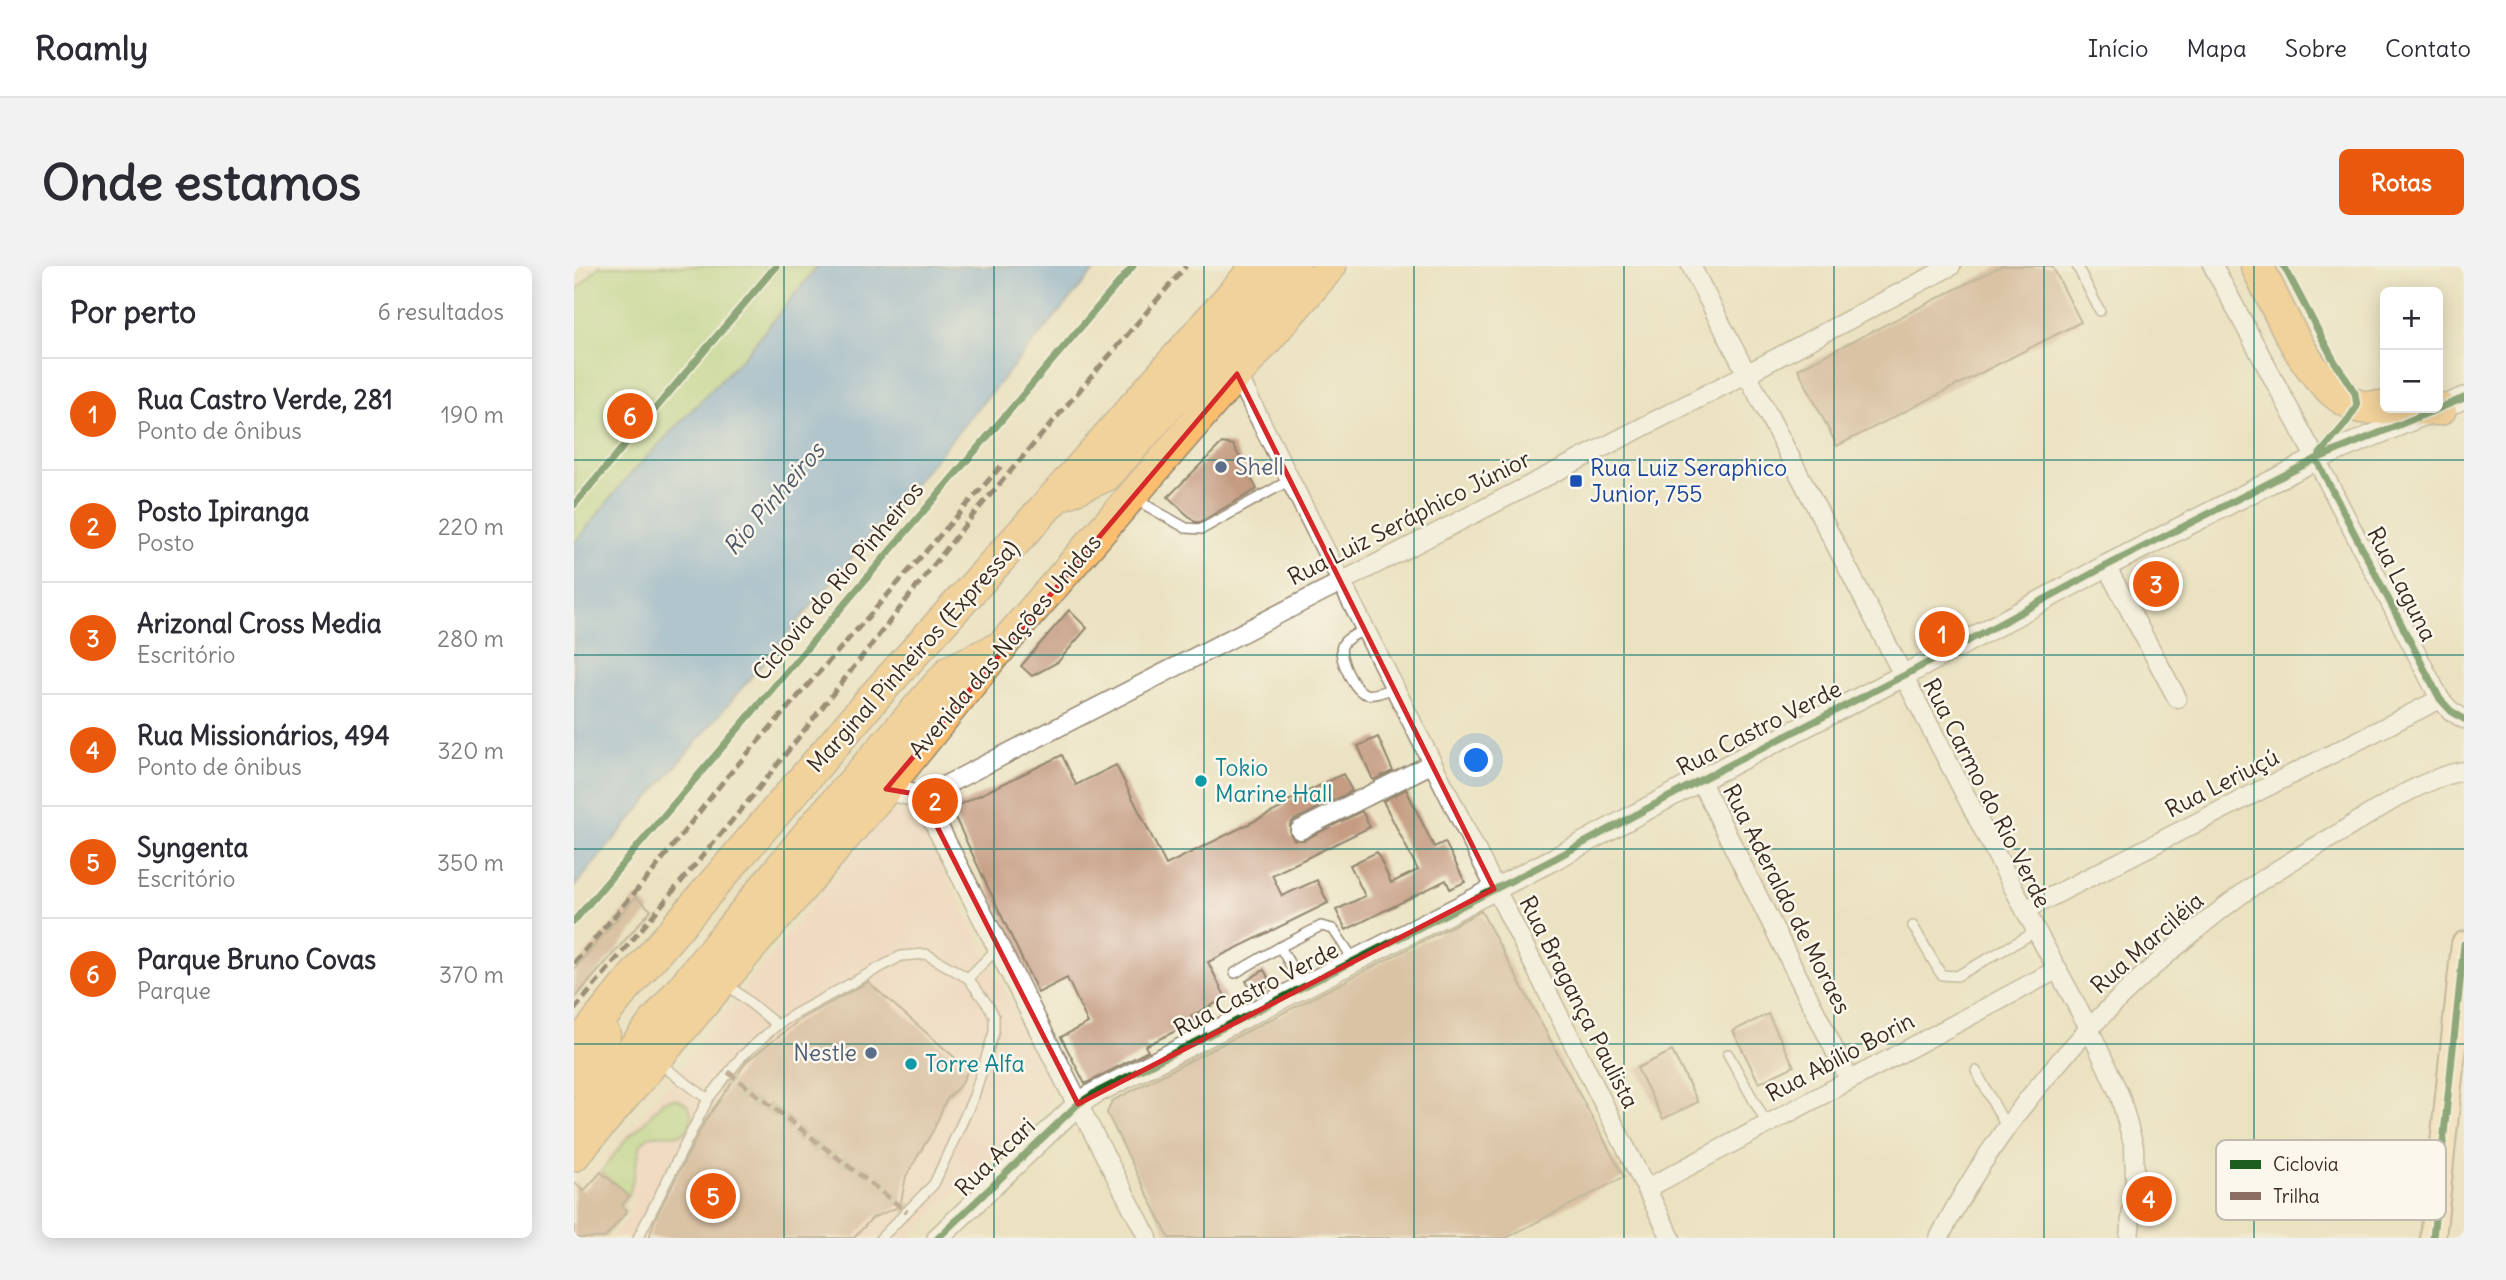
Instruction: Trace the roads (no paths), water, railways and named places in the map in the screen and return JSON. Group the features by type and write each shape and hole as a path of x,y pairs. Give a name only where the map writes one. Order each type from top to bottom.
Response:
{"highway":[{"name":"Marginal Pinheiros (Expressa)","path":"574,1051 874,697 1056,496 1258,266"},
{"path":"1056,496 1106,475 1294,266"},
{"name":"Avenida das Nações Unidas","path":"574,1156 886,789 1000,648 1331,266"},
{"path":"2257,266 2319,379 2357,406 2380,408"},
{"path":"574,1122 816,825 951,671 1000,648"},
{"path":"574,1080 598,1051 624,989"}],"main road":[{"path":"2444,1140 2464,944"},
{"path":"2434,1238 2436,1220"}],"street":[{"name":"Rua Carmo do Rio Verde","path":"1691,266 2089,1028 2120,1096 2131,1135 2135,1180 2129,1238"},
{"name":"Rua Luiz Seráphico Júnior","path":"921,795 934,791 1746,374 1951,266"},
{"name":"Rua Laguna","path":"2213,266 2440,699 2464,719"},
{"name":"Rua Bragança Paulista","path":"1237,374 1671,1238"},
{"name":"Rua Castro Verde","path":"1078,1104 1905,675 2106,566 2316,459 2452,403"},
{"path":"2106,566 2177,698"},
{"name":"Rua Leriuçú","path":"2025,910 2440,699"},
{"path":"1300,830 1431,764"},
{"name":"Rua Marciléia","path":"1939,1238 1976,1172 2046,1077 2089,1028 2171,951 2267,876 2425,784 2447,774 2464,771"},
{"name":"Rua Aderaldo de Moraes","path":"1700,780 1849,1079"},
{"path":"886,789 921,795 1147,1238"},
{"name":"Rua Abílio Borin","path":"1646,1189 2058,969"},
{"name":"Rua Acari","path":"938,1238 1078,1104"}],"lane":[{"path":"2077,266 2100,310"},
{"path":"1131,497 1186,528 1202,529 1290,480"},
{"path":"1364,630 1345,640 1341,647 1341,656 1356,689 1371,694 1393,688"},
{"path":"1235,973 1321,926 1333,929 1355,961"},
{"path":"1913,926 1939,971 1946,976 1958,976 2037,931"},
{"path":"968,978 999,947"},
{"path":"1280,947 1303,987"},
{"path":"638,1238 708,1099 742,1056 777,1025 901,956 914,953 933,956 968,978 993,1016 994,1032 974,1096 934,1184 887,1236"},
{"path":"723,981 777,1025"},
{"path":"1728,1054 1767,1124"},
{"path":"656,1061 708,1099"},
{"path":"1976,1071 2007,1128"}],"water":[{"name":"Rio Pinheiros","path":"818,266 1098,266 574,887 574,544 626,479 747,353"}],"tunnel":[{"path":"728,1072 907,1212"}],"railway":[{"path":"574,1010 755,793 973,515 1186,266"},
{"path":"574,963 654,870 725,779 1002,465"}],"place":[{"name":"Parque Bruno Covas","path":"630,416"},
{"name":"Shell","path":"1221,467"},
{"name":"Rua Luiz Seraphico Junior, 755","path":"1576,481"},
{"name":"Arizonal Cross Media","path":"2156,584"},
{"name":"Rua Castro Verde, 281","path":"1942,634"},
{"name":"Tokio Marine Hall","path":"1201,781"},
{"name":"Posto Ipiranga","path":"935,801"},
{"name":"Nestle","path":"871,1053"},
{"name":"Torre Alfa","path":"911,1064"},
{"name":"Syngenta","path":"713,1196"},
{"name":"Rua Missionários, 494","path":"2149,1199"}]}
